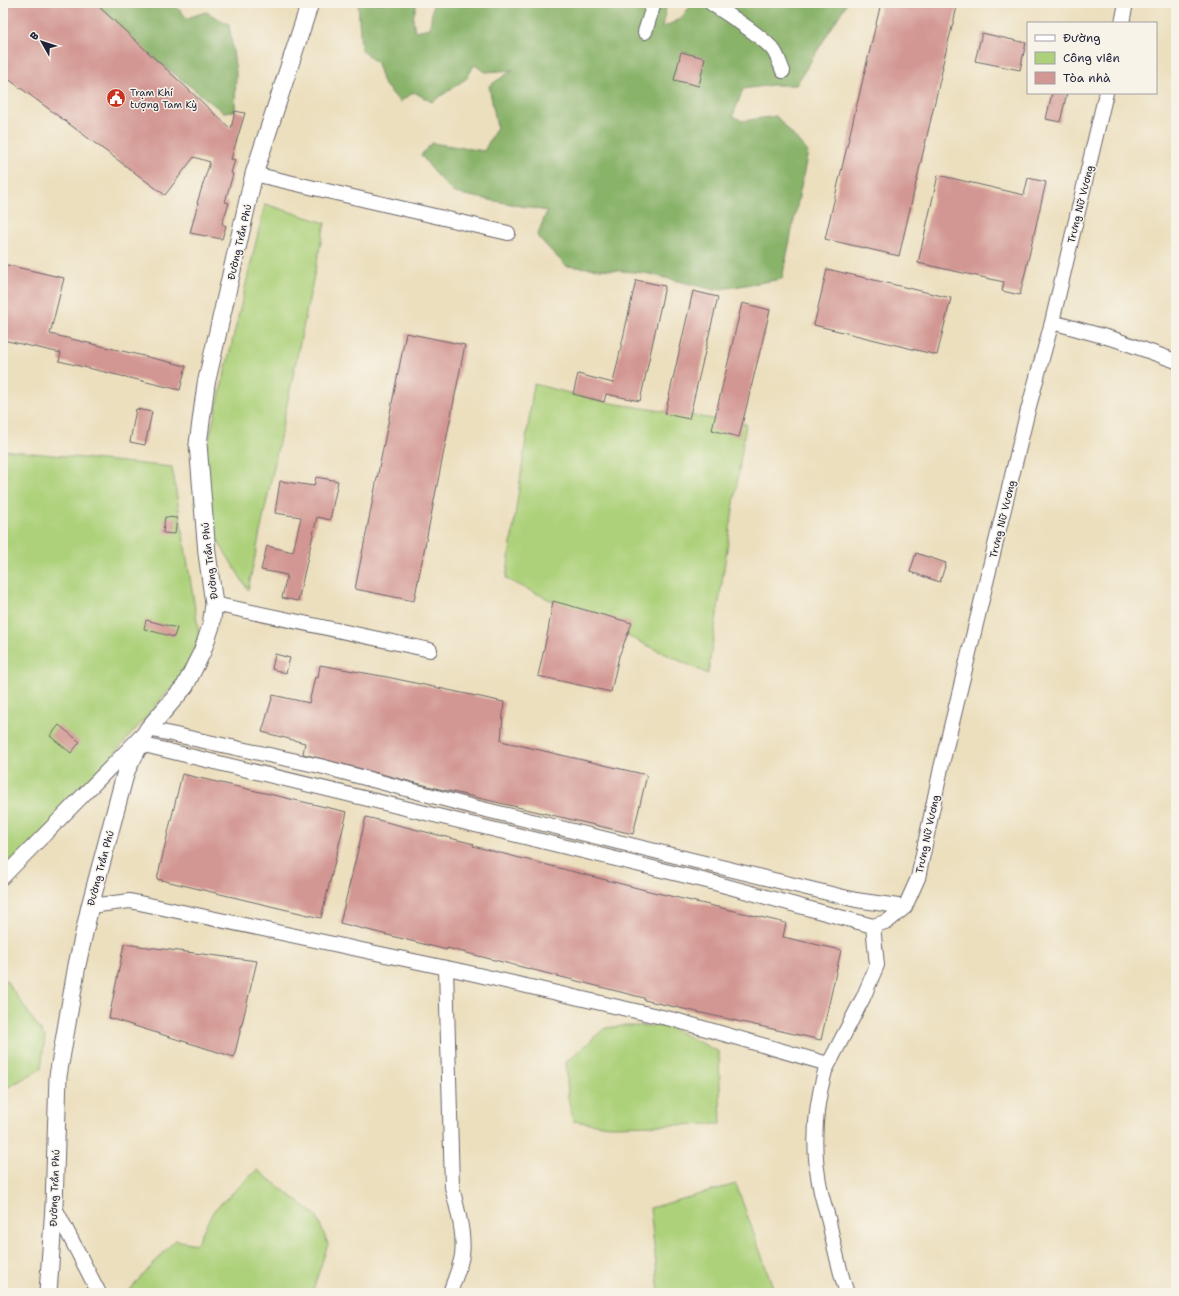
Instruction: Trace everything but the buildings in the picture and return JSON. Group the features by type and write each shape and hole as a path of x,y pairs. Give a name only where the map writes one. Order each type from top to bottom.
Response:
{"main road":[{"name":"Đường Trần Phú","path":"48,1293 54,1206 58,1076 77,965 90,906 126,771 148,729 185,686 202,652 211,626 214,604 207,553 198,444 206,384 254,174 310,3"}],"street":[{"path":"645,32 654,3"},
{"path":"711,3 748,29 768,46 776,56 783,71"},
{"path":"1122,22 1126,3"},
{"name":"Trưng Nữ Vương","path":"873,926 888,921 905,907 918,878 941,768 1028,410 1052,322 1106,94"},
{"path":"254,174 508,233"},
{"path":"1052,322 1117,340 1176,361"},
{"path":"214,604 430,650"},
{"path":"3,877 148,729 320,766 470,806 856,900 905,907"},
{"path":"140,744 712,882 873,926 877,966 863,998 828,1064 821,1084 815,1122 814,1147 821,1193 828,1216 841,1276 847,1293"},
{"path":"90,906 130,901 446,968 675,1020 828,1064"},
{"path":"446,968 452,1188 459,1215 462,1239 460,1263 450,1293"},
{"path":"54,1206 99,1293"}],"green space":[{"path":"95,3 173,3 187,18 206,12 229,24 236,72 235,111 223,112 149,54"},
{"path":"358,3 417,3 413,18 415,31 430,28 433,3 454,3 473,6 473,3 667,3 662,28 680,19 693,3 847,3 796,85 772,85 743,89 733,116 742,121 776,116 808,152 782,279 715,290 645,273 566,266 537,236 547,211 454,193 437,176 421,155 432,143 484,151 497,127 489,86 513,70 486,72 474,65 467,78 432,102 414,92 400,102 383,83 377,63 361,50"},
{"path":"265,204 325,223 248,590 194,502"},
{"path":"534,384 604,402 746,424 708,674 506,579"},
{"path":"3,450 172,467 202,652 3,883"},
{"path":"3,976 45,1037 41,1069 3,1090"},
{"path":"623,1026 667,1026 719,1052 721,1124 610,1126 573,1121 568,1097 566,1062 605,1028"},
{"path":"257,1170 316,1215 328,1244 312,1293 127,1293 175,1240 196,1244 214,1210"},
{"path":"736,1184 775,1293 659,1293 650,1208"}],"place":[{"name":"Trạm Khí tượng Tam Kỳ","path":"116,98"}]}
